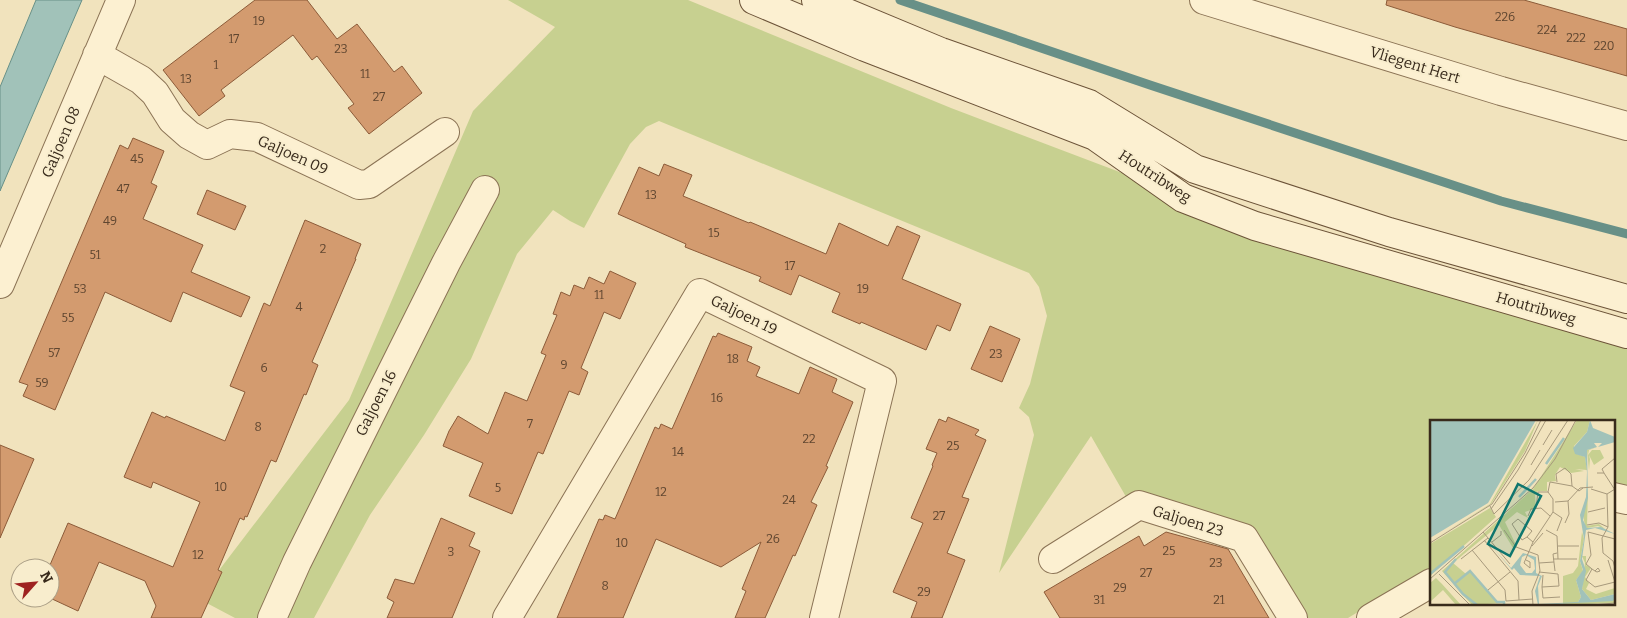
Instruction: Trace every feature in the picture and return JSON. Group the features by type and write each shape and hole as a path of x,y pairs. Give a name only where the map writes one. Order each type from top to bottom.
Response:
{"street":[{"name":"Galjoen 08","path":"0,284 121,0"},
{"name":"Houtribweg","path":"754,0 865,48 1095,136 1183,198 1255,226 1627,334"},
{"name":"Houtribweg","path":"816,0 941,52 1089,104 1195,168 1389,232 1627,299"},
{"name":"Vliegent Hert","path":"1204,0 1501,91 1627,126"},
{"name":"Galjoen 09","path":"97,56 141,80 155,93 172,120 189,135 207,145 230,134 256,137 358,185 369,184 445,132"},
{"name":"Galjoen 16","path":"272,618 301,553 446,263 485,190"},
{"name":"Galjoen 19","path":"507,618 700,293 882,381 824,618"},
{"name":"Galjoen 23","path":"1053,559 1139,506 1244,538 1293,618"},
{"path":"1371,618 1430,584"}],"green space":[{"path":"508,0 688,0 951,108 1436,292 1627,349 1627,488 1614,485 1614,420 1430,420 1430,569 1348,618 1303,618 1253,531 1129,502 1091,436 999,573 1034,435 1029,417 1019,408 1030,384 1047,316 1039,287 1029,273 659,121 646,127 630,144 584,228 553,210 517,254 471,359 424,435 370,515 314,618 235,618 201,600 204,590 349,400 473,111 555,27"}],"water":[{"path":"36,0 82,0 0,191 0,87"}],"building":[{"path":"255,0 307,0 337,39 357,24 394,72 402,66 422,93 369,134 348,108 354,104 317,56 312,60 293,35 221,90 225,96 199,116 163,70"},
{"path":"1387,0 1524,0 1627,29 1627,76 1455,27 1386,5"},
{"path":"133,138 164,151 151,183 157,186 143,219 203,245 191,272 250,297 241,317 183,292 171,322 105,292 55,410 23,396 28,385 19,382 120,145 128,149"},
{"path":"664,164 692,175 683,196 826,254 839,223 888,246 897,226 920,236 902,279 961,304 950,331 937,325 926,350 861,322 860,324 832,312 840,293 799,275 791,295 759,281 761,277 685,247 686,244 618,214 639,167 659,176"},
{"path":"207,190 246,206 235,230 197,214"},
{"path":"305,220 361,244 312,362 318,365 306,395 304,394 276,462 271,460 247,517 245,516 244,520 240,518 218,570 222,572 201,618 151,618 156,606 145,581 99,562 78,611 60,603 60,558 53,558 68,523 173,567 200,502 153,482 151,488 124,477 152,412 225,441 245,392 230,386 264,303 270,306"},
{"path":"610,271 636,283 620,319 604,312 581,368 588,372 579,395 569,391 543,454 538,452 512,514 469,496 483,463 443,446 458,416 488,434 505,392 527,401 546,355 541,353 557,315 553,314 561,292 570,296 574,285 584,289 589,277 604,284"},
{"path":"990,326 1020,339 1002,382 971,369"},
{"path":"718,333 752,347 747,361 760,367 756,376 799,394 810,367 837,379 832,392 853,402 826,466 828,467 811,502 817,505 765,618 735,618 746,591 742,589 761,542 721,567 656,539 623,618 557,618 599,519 603,520 605,515 615,519 655,427 659,429 661,424 672,429 713,336 716,337"},
{"path":"948,417 979,430 975,435 986,440 962,497 969,499 947,553 965,560 942,618 911,618 917,602 893,592 923,523 911,518 937,453 926,449 939,419 946,422"},
{"path":"0,445 34,459 0,538"},
{"path":"441,518 475,533 469,546 480,551 452,618 387,618 394,602 387,598 395,579 414,584"},
{"path":"1166,532 1228,549 1269,618 1060,618 1044,592 1139,536 1144,546"}],"waterway":[{"path":"900,0 1501,201 1627,234"}]}
